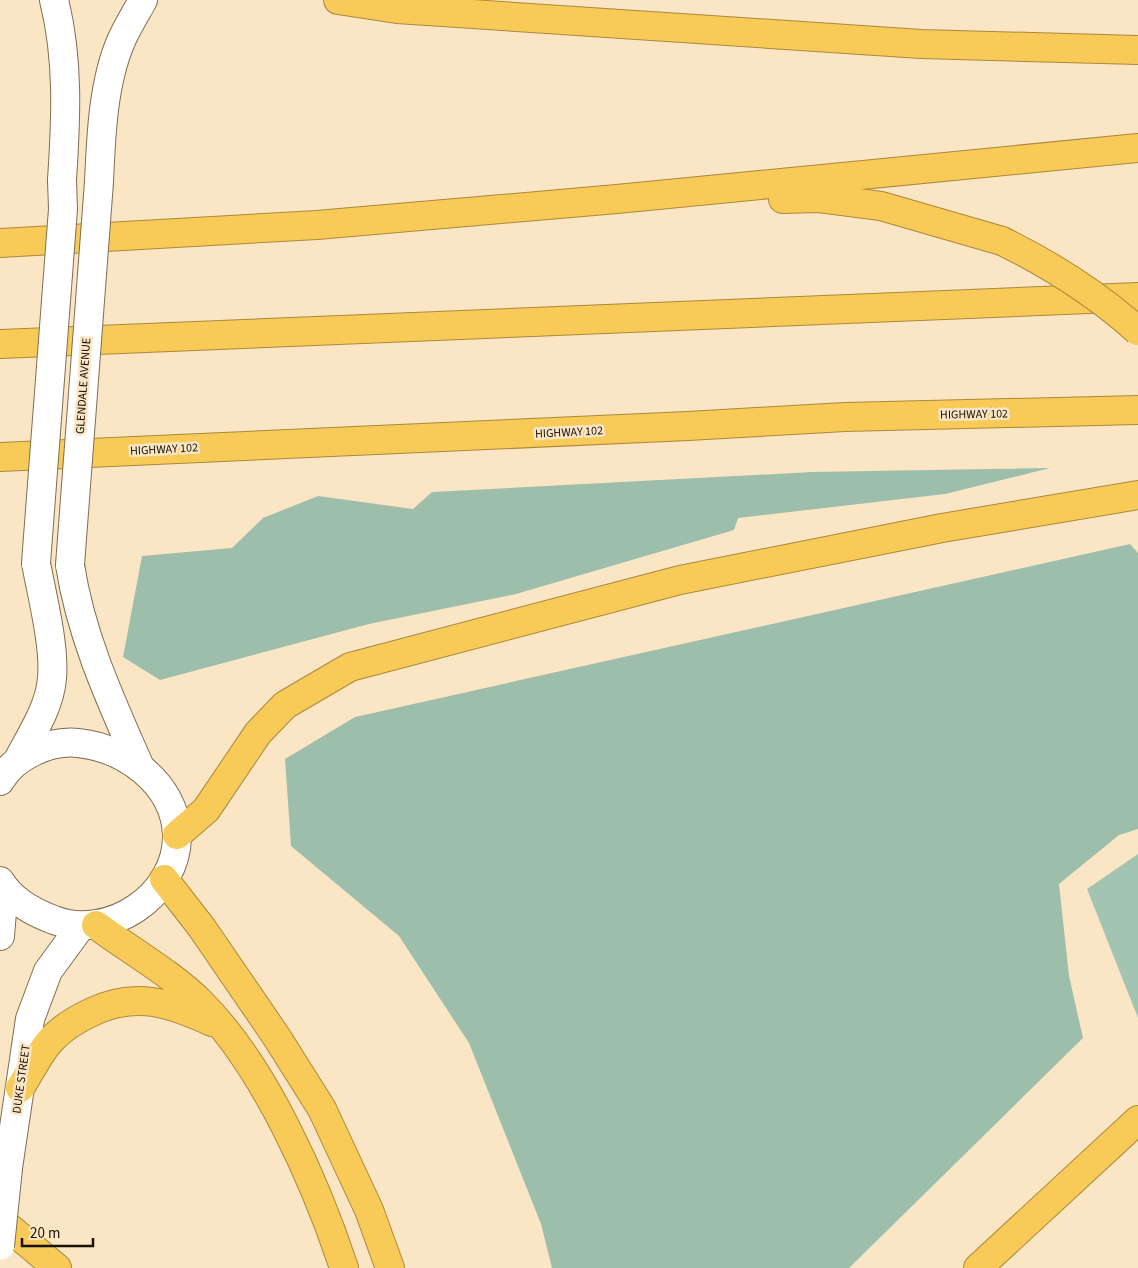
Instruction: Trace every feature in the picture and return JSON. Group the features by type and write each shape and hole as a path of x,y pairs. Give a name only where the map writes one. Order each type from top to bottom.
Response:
{"highway":[{"path":"338,0 397,9 921,44 1138,50"},
{"path":"555,0 603,22"},
{"path":"0,243 317,225 617,200 1138,148"},
{"path":"617,200 819,198 881,206 1002,241 1041,260 1091,293 1138,331"},
{"path":"0,344 1138,297"},
{"name":"HIGHWAY 102","path":"0,457 678,427 845,417 1138,410"},
{"path":"177,835 206,810 258,733 285,705 350,667 680,580 942,528 1138,495"},
{"path":"164,879 202,928 276,1036 322,1109 369,1210 390,1268"},
{"path":"89,926 184,988 223,1027 250,1065 283,1122 333,1234 344,1268"},
{"path":"20,1088 51,1040 76,1020 108,1004 136,999 164,1003 223,1027"},
{"path":"978,1268 1138,1120"},
{"path":"0,1220 57,1268"}],"main road":[{"path":"0,781 18,760 47,700 52,678 51,654 36,563 63,209 62,180 67,104 59,18 54,0"},
{"name":"GLENDALE AVENUE","path":"140,767 88,641 76,603 70,565 98,182 109,84 121,41 143,0"},
{"path":"2,884 30,911 58,922 89,926 118,919 138,908 164,879 173,860 177,835 171,810 160,787 140,767 114,751 92,745 68,742 42,748 18,760"},
{"path":"0,936 2,884"},
{"name":"DUKE STREET","path":"0,1246 8,1168 30,1019 48,971 89,926"}],"green space":[{"path":"1050,468 945,494 738,518 734,530 516,594 369,624 160,680 123,657 142,556 232,548 263,518 318,496 413,509 432,492 812,472"},
{"path":"1130,544 1138,553 1138,829 1119,835 1059,884 1069,976 1083,1038 849,1268 552,1268 541,1224 469,1043 399,936 291,846 285,759 355,717"},
{"path":"1138,854 1138,1018 1087,889"}]}
